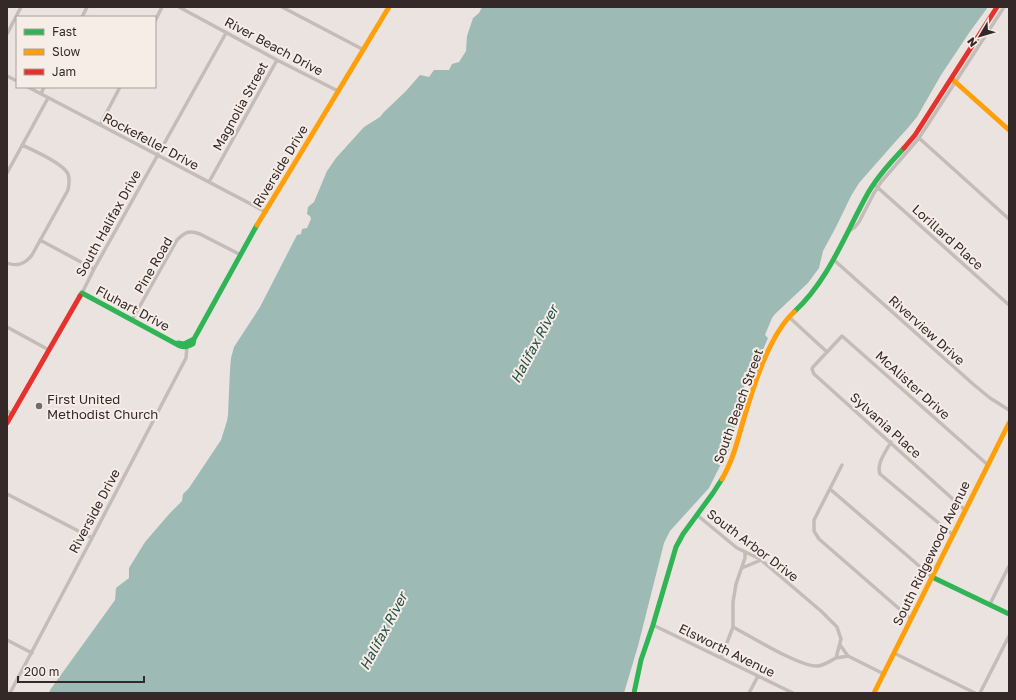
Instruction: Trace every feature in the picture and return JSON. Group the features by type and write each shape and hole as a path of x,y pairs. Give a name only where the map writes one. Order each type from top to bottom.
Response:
{"street":[{"path":"16,16 21,7"},
{"path":"82,16 87,7"},
{"path":"156,19 162,7"},
{"name":"River Beach Drive","path":"179,7 338,91"},
{"path":"282,7 364,50"},
{"name":"Riverside Drive","path":"10,693 186,358 188,345 193,344 194,339 266,212 389,7"},
{"name":"South Beach Street","path":"634,693 641,660 676,547 683,534 714,493 727,471 734,453 750,397 766,356 778,332 789,317 810,295 834,260 868,193 876,186 880,175 917,137 954,81 997,7"},
{"path":"1004,7 954,81 1009,130"},
{"path":"7,34 16,17"},
{"name":"South Halifax Drive","path":"7,423 82,293 226,33"},
{"name":"Magnolia Street","path":"209,182 277,60"},
{"path":"7,76 16,80"},
{"name":"Rockefeller Drive","path":"30,88 266,212"},
{"path":"41,94 44,88"},
{"path":"100,125 119,88"},
{"path":"7,173 48,98"},
{"path":"917,137 1009,219"},
{"path":"7,264 22,264 32,255 68,190 68,174 62,167 22,145"},
{"name":"Lorillard Place","path":"876,186 1009,305"},
{"name":"Pine Road","path":"132,320 177,240 187,232 192,231 200,234 241,255"},
{"path":"40,240 94,269"},
{"name":"Riverview Drive","path":"834,260 990,398 1009,410"},
{"name":"Fluhart Drive","path":"82,293 181,347 188,345"},
{"path":"789,317 827,352"},
{"path":"7,327 49,350"},
{"name":"McAlister Drive","path":"827,352 842,336 988,465"},
{"name":"Sylvania Place","path":"827,352 813,367 812,369 814,374 965,510"},
{"path":"7,411 12,414"},
{"name":"South Ridgewood Avenue","path":"874,693 1009,423"},
{"path":"891,442 880,463 878,470 880,474 952,535"},
{"path":"842,465 814,520 814,531 819,539 911,619"},
{"path":"830,489 932,577 1009,614"},
{"path":"7,494 92,538"},
{"name":"South Arbor Drive","path":"697,515 737,548 761,560 821,611 837,627 841,638 836,658"},
{"path":"721,658 733,627 733,602 736,584 745,558 745,552"},
{"path":"742,568 761,560"},
{"path":"990,604 1009,566"},
{"name":"Elsworth Avenue","path":"653,625 793,693"},
{"path":"733,627 785,655 808,665 818,666 827,664 836,658 848,656"},
{"path":"980,693 1009,636"},
{"path":"7,640 32,653"},
{"name":"South Arbor Drive","path":"840,645 848,656 884,674"},
{"path":"894,652 975,693"},
{"path":"749,693 758,676"}],"water":[{"name":"Halifax River","path":"482,7 988,7 941,75 917,117 859,183 823,251 819,268 808,283 772,318 765,335 768,338 749,380 745,383 732,443 727,455 709,488 670,531 664,543 638,646 624,693 49,693 115,600 116,588 129,578 129,568 145,542 182,501 183,494 189,488 221,440 228,415 231,358 234,347 260,307 297,235 301,234 302,229 307,228 311,219 307,214 308,207 314,202 327,171 336,158 364,127 380,117 420,75 429,77 434,70 449,70 452,64 459,62 466,51 467,36 473,18 479,13"}],"traffic: fast":[{"path":"794,312 817,286 827,271 872,187 885,169 904,148"},
{"path":"80,296 82,293 180,346 185,347 193,344 194,339 257,225"},
{"path":"178,343 184,344 194,339"},
{"path":"634,693 641,660 676,547 683,534 722,479"},
{"path":"932,577 1009,614"}],"traffic: slow":[{"path":"257,225 389,7"},
{"path":"952,79 1009,130"},
{"path":"722,479 734,452 762,365 776,335 794,312"},
{"path":"874,693 1009,423"}],"traffic: jam":[{"path":"904,148 915,135 997,7"},
{"path":"7,423 80,296"}],"place":[{"name":"First United Methodist Church","path":"39,406"}]}
